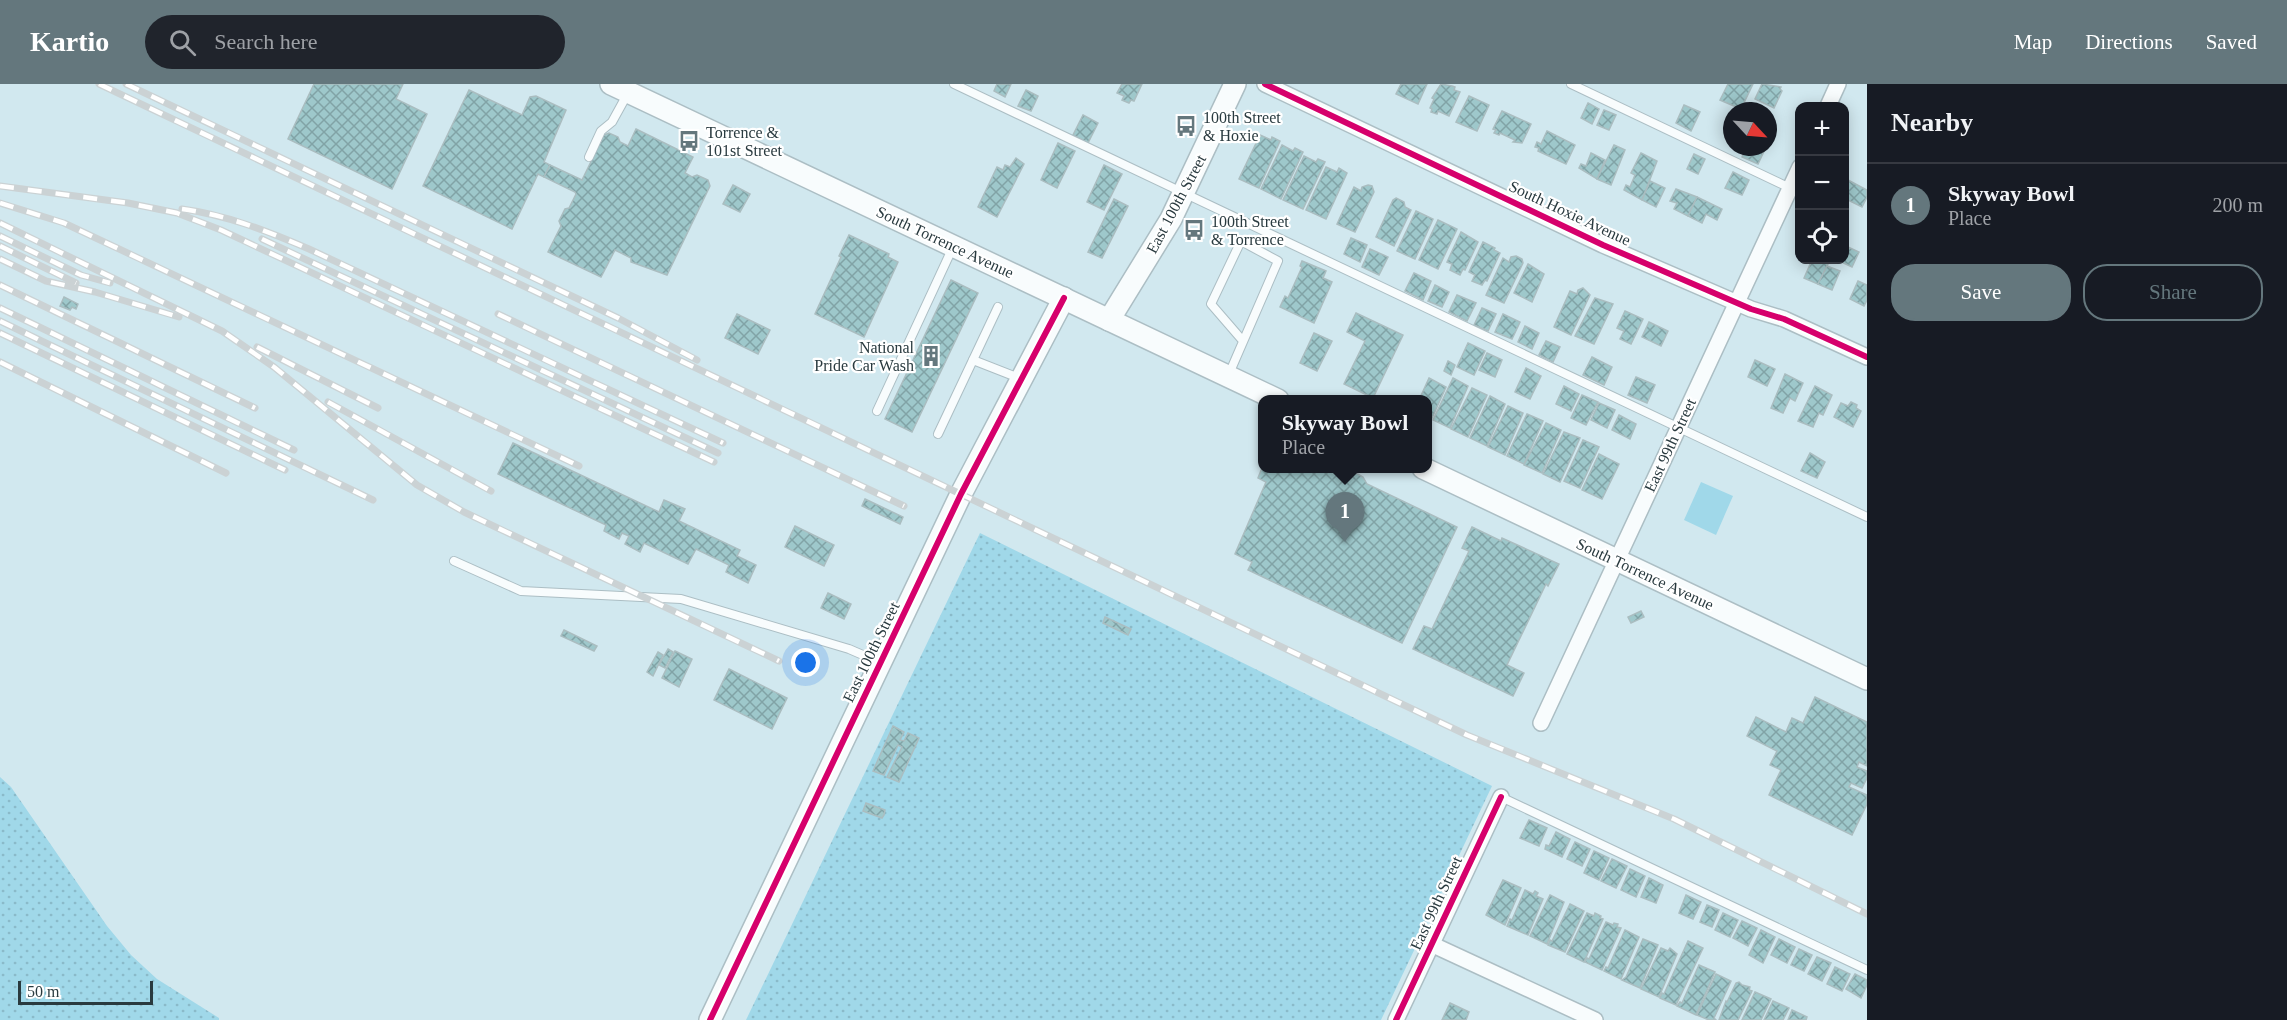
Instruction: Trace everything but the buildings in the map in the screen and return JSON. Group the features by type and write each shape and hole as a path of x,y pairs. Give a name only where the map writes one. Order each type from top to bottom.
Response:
{"main road":[{"name":"East 100th Street","path":"1109,320 1171,219 1235,84"},
{"name":"South Torrence Avenue","path":"627,88 1269,395"},
{"name":"East 100th Street","path":"710,1020 961,494 1064,298"},
{"name":"South Torrence Avenue","path":"1432,472 1867,679"}],"street":[{"name":"South Hoxie Avenue","path":"1265,84 1603,245 1737,302 1785,319 1867,357"},
{"path":"1830,102 1838,84"},
{"name":"East 99th Street","path":"1542,723 1795,178"},
{"name":"East 99th Street","path":"1396,1020 1501,797"},
{"path":"1431,944 1595,1020"}],"lane":[{"path":"954,84 1867,517"},
{"path":"1571,84 1790,188"},
{"path":"589,157 601,131 615,119 627,88"},
{"path":"1228,376 1244,340 1278,261 1241,241 1211,304 1244,340"},
{"path":"877,411 954,246"},
{"path":"938,434 998,307"},
{"path":"974,360 1021,379"},
{"path":"454,561 521,591 681,598 849,649 881,663"},
{"path":"1501,797 1867,970"}],"shaded area":[{"path":"1701,482 1733,496 1716,535 1684,520"},
{"path":"980,533 1492,786 1381,1020 746,1020"},
{"path":"0,777 11,787 107,926 131,955 157,979 219,1020 0,1020"}],"railway":[{"path":"99,84 1467,735 1674,819 1867,914"},
{"path":"126,84 618,318 697,360"},
{"path":"0,186 128,203 177,213 221,230 714,462"},
{"path":"0,203 64,223 579,466"},
{"path":"182,209 247,224 309,249 723,443"},
{"path":"0,223 222,331 274,367 417,485 464,512 779,661"},
{"path":"0,236 81,275 110,283"},
{"path":"262,239 718,453"},
{"path":"0,246 76,283"},
{"path":"0,259 46,281 95,292 179,317"},
{"path":"0,285 255,408"},
{"path":"0,308 294,450"},
{"path":"498,314 904,506"},
{"path":"0,321 373,500"},
{"path":"0,333 285,470"},
{"path":"257,347 378,408"},
{"path":"0,362 226,473"},
{"path":"328,402 491,491"}],"cycle path":[{"path":"1265,84 1603,245 1751,309 1784,319 1867,357"},
{"path":"710,1020 961,494 1064,298"},
{"path":"1396,1020 1501,797"}],"place":[{"name":"100th Street & Hoxie","path":"1186,126"},
{"name":"Torrence & 101st Street","path":"689,141"},
{"name":"100th Street & Torrence","path":"1194,230"},
{"name":"National Pride Car Wash","path":"931,356"},
{"name":"Skyway Bowl","path":"1345,542"}]}
